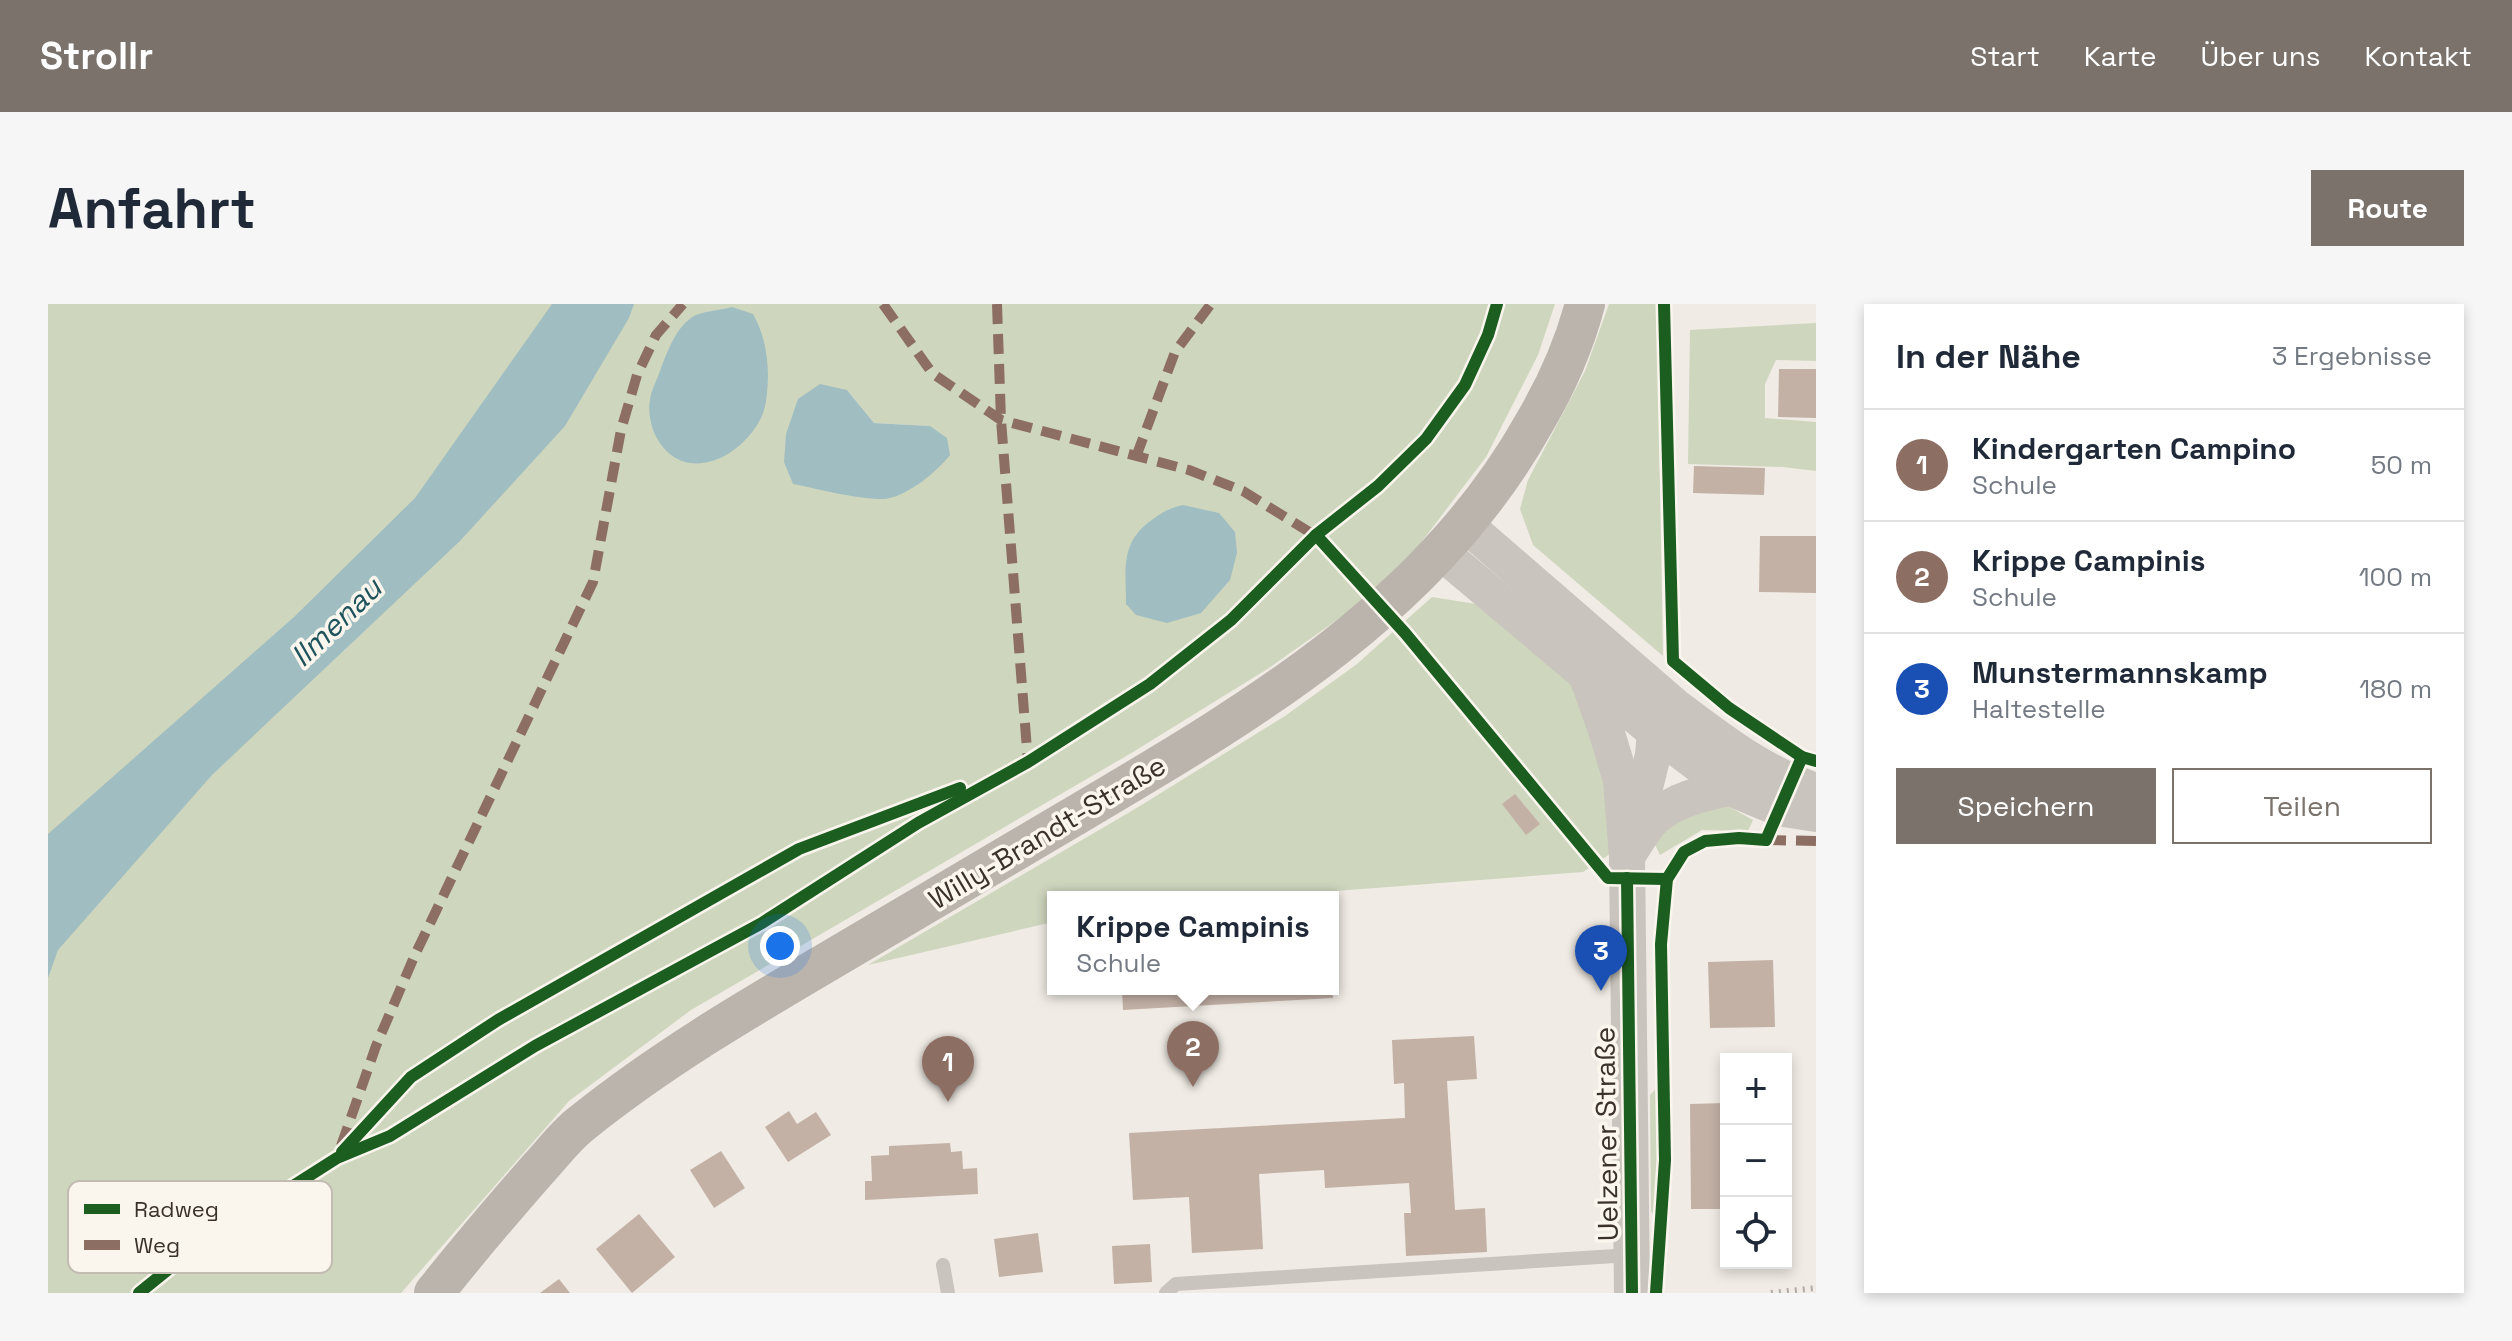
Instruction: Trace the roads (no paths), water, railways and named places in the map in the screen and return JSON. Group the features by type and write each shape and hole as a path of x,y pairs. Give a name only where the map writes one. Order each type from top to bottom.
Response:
{"main road":[{"name":"Willy-Brandt-Straße","path":"434,1293 486,1227 579,1125 703,1035 1134,781 1275,692 1343,642 1454,539 1496,485 1543,407 1563,366 1585,304"}],"street":[{"path":"1454,539 1586,674 1655,732 1730,788 1778,808 1816,814"},
{"path":"1454,539 1749,761 1790,782 1816,791"},
{"name":"Uelzener Straße","path":"1586,674 1621,780 1627,856 1632,1293"},
{"path":"1621,780 1626,762 1635,747 1655,732"},
{"name":"Uelzener Straße","path":"1627,856 1653,755 1655,732"},
{"path":"1627,856 1652,819 1678,803 1730,788"}],"lane":[{"path":"1166,1293 1176,1284 1631,1255"},
{"path":"943,1265 948,1293"}],"water":[{"name":"Ilmenau","path":"552,304 634,304 629,318 565,426 460,541 212,775 58,950 48,978 48,834 294,617 415,498"},
{"path":"732,307 753,314 763,337 768,378 764,410 749,435 736,448 722,457 691,463 676,458 663,447 653,430 649,404 669,348 683,325 704,312"},
{"path":"820,384 847,390 874,423 930,426 947,438 950,455 919,483 891,498 860,497 793,484 784,462 786,434 798,399"},
{"path":"1183,505 1219,513 1235,532 1237,553 1230,580 1201,613 1167,623 1136,615 1126,604 1127,559 1133,539 1165,511"}],"railway":[{"path":"1771,1293 1816,1288"}],"place":[{"name":"Munstermannskamp","path":"1601,991"},
{"name":"Krippe Campinis","path":"1193,1087"},
{"name":"Kindergarten Campino","path":"948,1102"}]}
